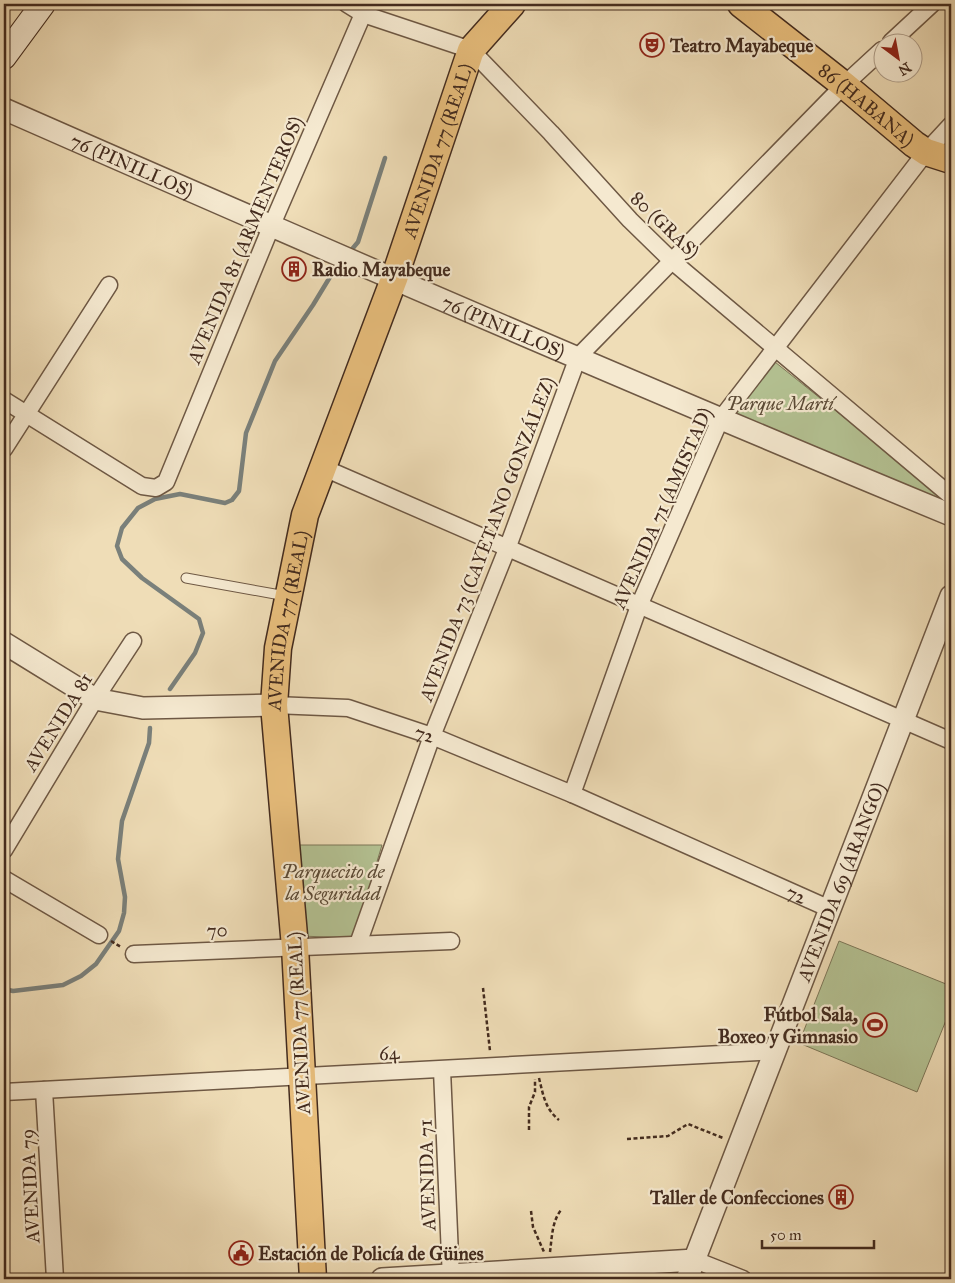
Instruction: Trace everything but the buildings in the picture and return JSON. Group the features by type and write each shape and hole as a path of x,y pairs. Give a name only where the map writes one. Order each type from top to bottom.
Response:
{"main road":[{"path":"4,56 43,4"},
{"name":"AVENIDA 77 (REAL)","path":"313,1279 295,947 274,705 278,648 305,516 394,279 471,50 512,4"},
{"name":"86 (HABANA)","path":"741,4 914,144 926,152 951,160"}],"street":[{"name":"80 (GRAS)","path":"347,4 363,14 471,50 551,133 630,220 672,261 951,496"},
{"path":"902,32 932,4"},
{"name":"AVENIDA 81 (ARMENTEROS)","path":"26,414 142,486 156,488 166,482 271,227 363,14"},
{"name":"AVENIDA 73 (CAYETANO GONZÁLEZ)","path":"358,944 432,736 507,549 578,357 872,59"},
{"name":"76 (PINILLOS)","path":"4,109 271,227 578,357 720,420 951,515"},
{"name":"AVENIDA 71 (AMISTAD)","path":"572,794 639,606 720,420 926,152 951,125"},
{"path":"4,449 109,285"},
{"path":"4,400 26,414"},
{"path":"324,468 951,741"},
{"name":"AVENIDA 69 (ARANGO)","path":"691,1270 951,596"},
{"name":"AVENIDA 81","path":"4,850 95,699 133,641"},
{"name":"72","path":"4,643 95,699 143,708 274,705 348,708 432,736 572,794 830,909"},
{"path":"4,879 99,935"},
{"name":"70","path":"134,954 451,941"},
{"name":"64","path":"4,1092 777,1051"},
{"name":"AVENIDA 71","path":"442,1070 451,1277"},
{"name":"AVENIDA 79","path":"44,1090 55,1279"},
{"path":"382,1279 451,1277 548,1270 691,1270 743,1279"}],"lane":[{"path":"186,578 288,596"}],"path":[{"path":"99,935 134,954"},
{"path":"483,988 491,1067"},
{"path":"535,1064 545,1104 552,1115 558,1120"},
{"path":"529,1130 529,1107 535,1092 535,1064"},
{"path":"627,1139 668,1136 688,1124 740,1145"},
{"path":"548,1270 553,1230 557,1214 562,1209"},
{"path":"531,1211 533,1227 543,1246 548,1270"}],"green space":[{"name":"Parque Martí","path":"775,362 946,499 943,506 735,414"},
{"name":"Parquecito de la Seguridad","path":"294,845 382,845 354,938 300,936"},
{"name":"Fútbol Sala, Boxeo y Gimnasio","path":"839,941 951,986 951,1008 917,1092 799,1043"}],"waterway":[{"path":"348,254 358,242 385,158"},
{"path":"170,689 195,653 203,633 199,619 142,578 122,559 117,546 122,528 138,508 155,499 180,494 225,503 232,500 239,491 246,433 275,361 330,277 342,262"},
{"path":"4,989 13,991 63,985 81,976 96,964 119,931 124,913 125,897 118,859 122,821 149,743 150,728"}],"place":[{"name":"Teatro Mayabeque","path":"652,45"},
{"name":"Radio Mayabeque","path":"294,269"},
{"name":"Fútbol Sala, Boxeo y Gimnasio","path":"875,1025"},
{"name":"Taller de Confecciones","path":"841,1197"},
{"name":"Estación de Policía de Güines","path":"241,1253"}]}
